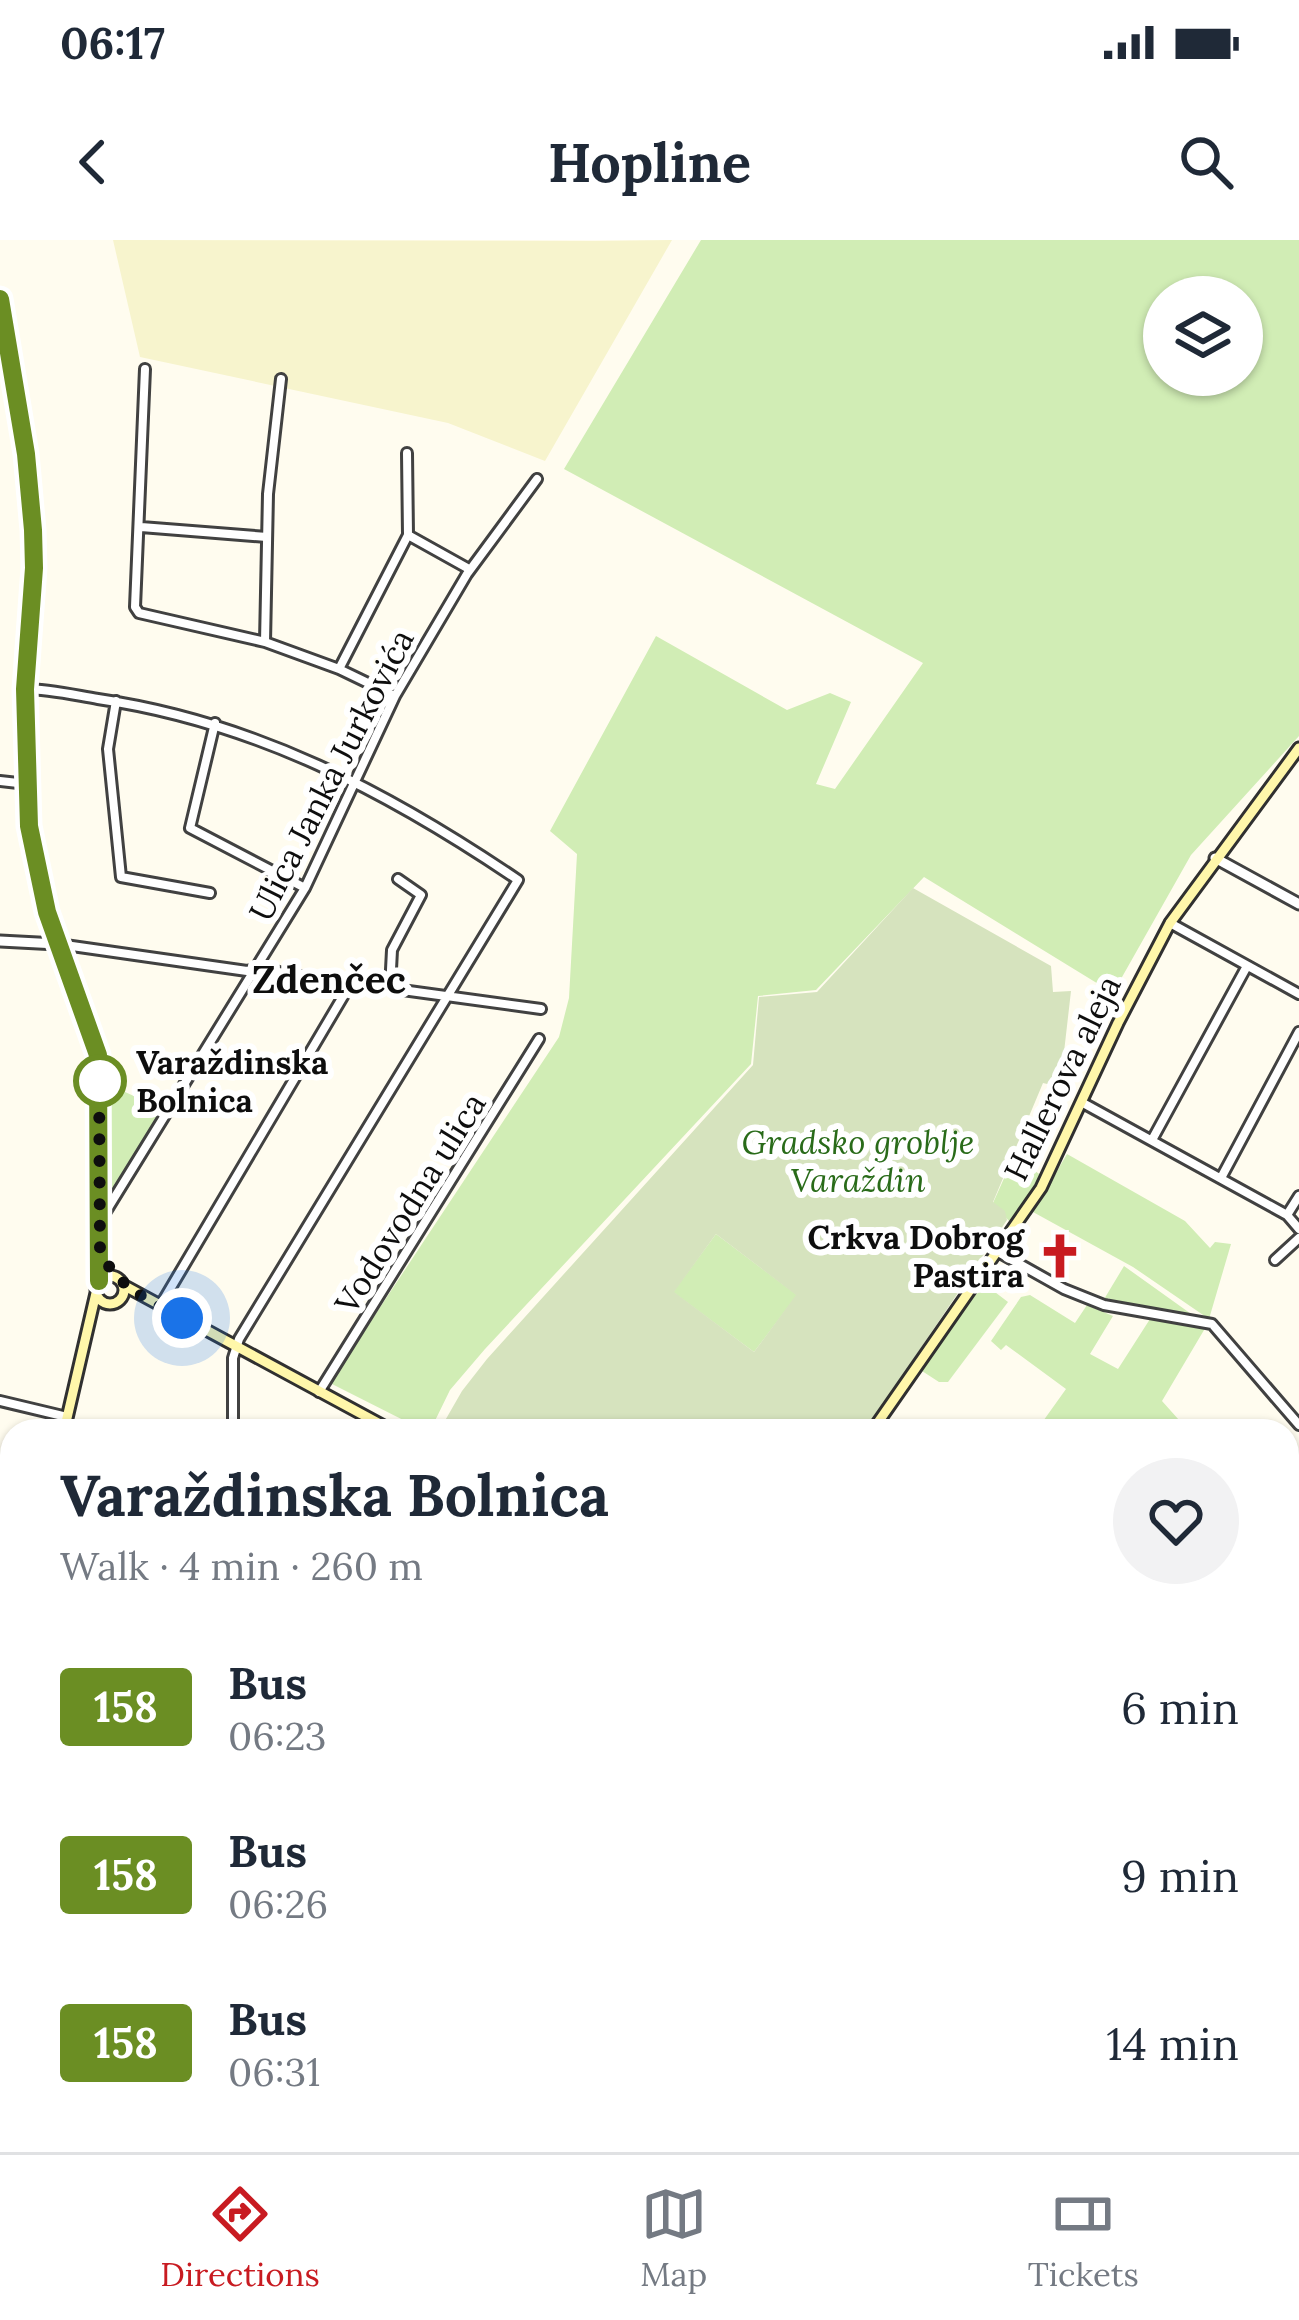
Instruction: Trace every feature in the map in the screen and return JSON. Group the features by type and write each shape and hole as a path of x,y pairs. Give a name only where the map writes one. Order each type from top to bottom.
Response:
{"main road":[{"path":"0,299 31,493 34,568 25,689 32,852 57,944 98,1055 98,1287 68,1417"},
{"name":"Hallerova aleja","path":"880,1419 1041,1188 1170,923 1299,748"},
{"path":"88,1334 104,1308 123,1297 100,1251"},
{"path":"98,1287 119,1281 370,1419"},
{"path":"98,1287 100,1301 155,1304"}],"street":[{"path":"145,370 135,607 139,613 266,642 395,696"},
{"path":"266,642 268,537 281,379"},
{"path":"339,669 408,535 406,453"},
{"name":"Ulica Janka Jurkovića","path":"100,1221 305,888 395,696 470,569 537,479"},
{"path":"141,527 268,537"},
{"path":"408,535 470,569"},
{"path":"25,689 116,701 215,723 356,781 518,880 236,1347 233,1419"},
{"path":"116,701 108,749 121,877 210,892"},
{"path":"215,723 190,828 305,888"},
{"path":"0,781 27,784"},
{"path":"1215,858 1299,904"},
{"path":"390,989 394,944 421,895 398,879"},
{"path":"1170,923 1299,994"},
{"path":"0,941 255,970 263,967 285,974 541,1009"},
{"path":"1151,1140 1247,966"},
{"path":"155,1304 351,983"},
{"path":"1221,1178 1299,1032"},
{"name":"Vodovodna ulica","path":"319,1392 539,1039"},
{"path":"1083,1103 1287,1215 1299,1234 1275,1260"},
{"path":"1287,1215 1299,1196"},
{"path":"998,1252 1104,1305 1211,1324 1294,1419"},
{"path":"0,1401 68,1417"}],"shaded area":[{"path":"113,240 672,240 545,461 448,423 140,357"}],"green space":[{"path":"701,240 1299,240 1299,736 1191,855 1113,993 924,877 816,990 758,996 751,1064 485,1349 450,1390 436,1419 401,1419 330,1383 559,1037 569,998 577,854 550,831 656,636 787,710 830,693 851,702 816,784 835,789 923,663 564,469"},
{"name":"Gradsko groblje Varaždin","path":"913,888 1051,966 1053,992 1071,991 1060,1087 1043,1083 993,1202 1005,1211 1007,1220 873,1419 446,1419 487,1359 753,1065 759,997 817,992","holes":["716,1234 796,1295 754,1352 674,1292"]},
{"path":"110,1085 164,1110 116,1194 107,1194"},
{"path":"1067,1154 1185,1221 1210,1248 1215,1242 1231,1244 1209,1319 1133,1267 1033,1212"},
{"path":"1014,1156 1042,1176 1009,1221 993,1203"},
{"path":"716,1234 797,1295 754,1352 673,1292"},
{"path":"1124,1266 1194,1316 1111,1304 1109,1298 1103,1301"},
{"path":"983,1283 1008,1302 948,1382 939,1382 922,1371"},
{"path":"1030,1295 1075,1323 1087,1305 1113,1316 1090,1354 1118,1369 1150,1319 1207,1325 1162,1401 1178,1419 1045,1419 1066,1389 1006,1345 1001,1350 991,1341 1021,1297"}],"bus line":[{"name":"158","path":"0,299 31,493 34,568 25,660 29,826 47,912 98,1055 99,1281"}],"place":[{"name":"Varaždinska Bolnica","path":"100,1081"},
{"name":"Crkva Dobrog Pastira","path":"1060,1256"}],"district":[{"name":"Zdenčec","path":"329,979"}],"route":[{"path":"100,1081 99,1067 100,1251 123,1285 182,1318"}]}
